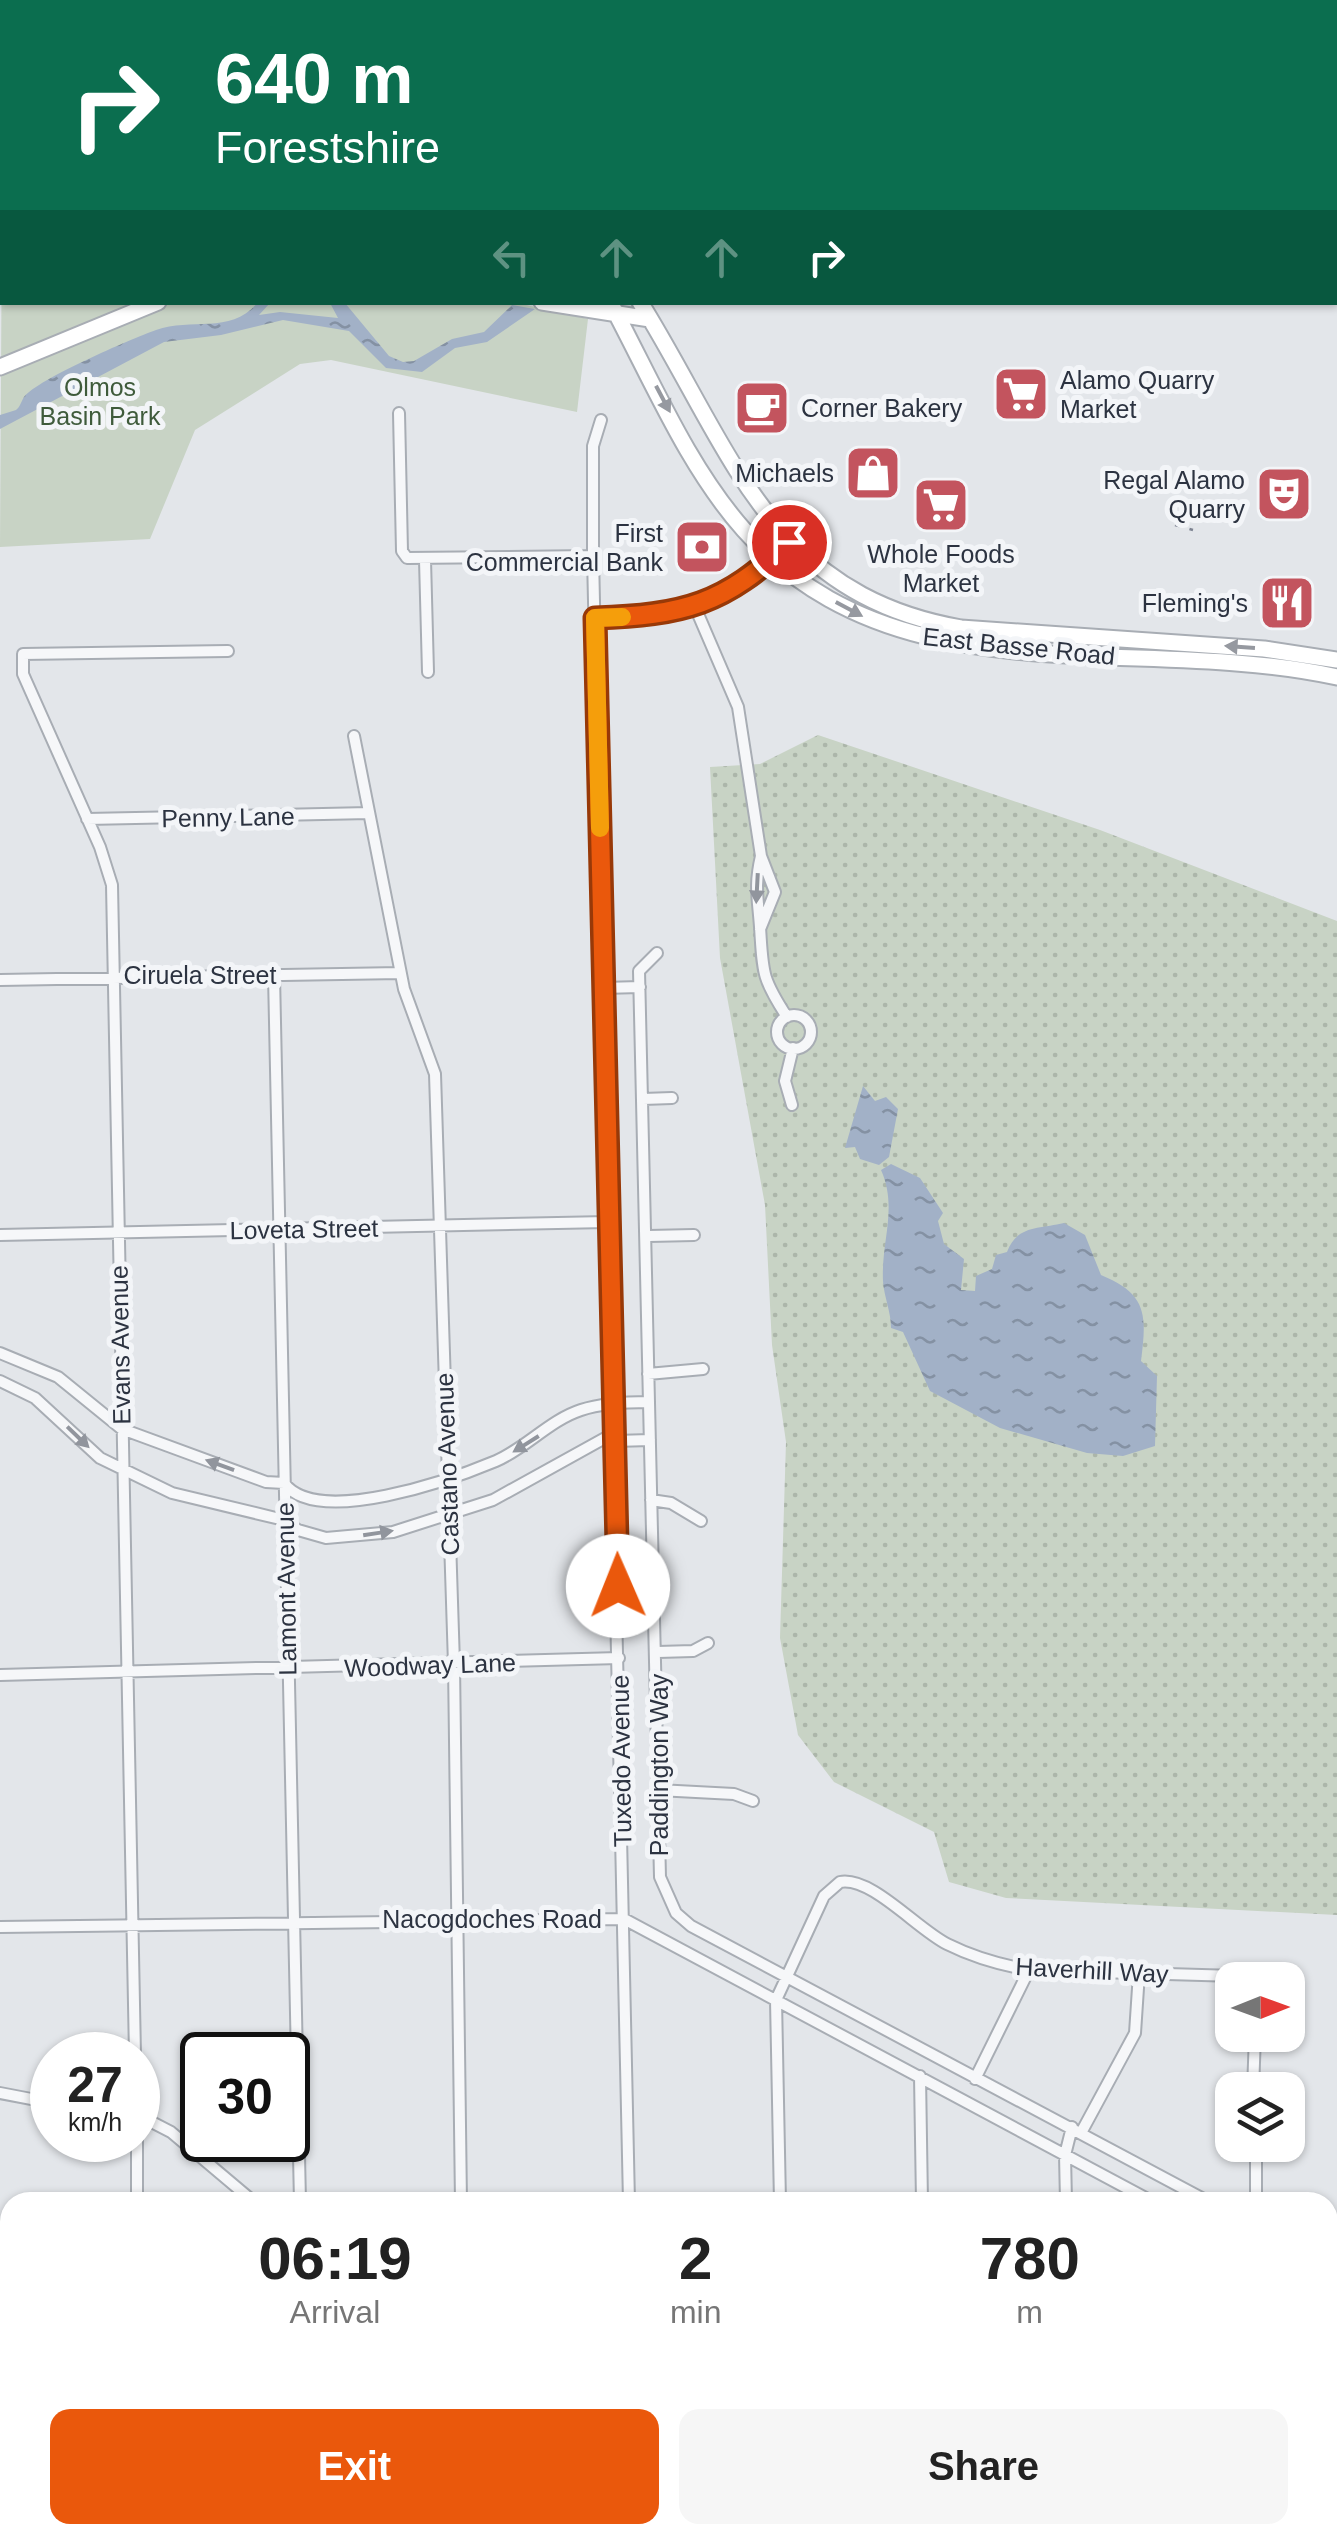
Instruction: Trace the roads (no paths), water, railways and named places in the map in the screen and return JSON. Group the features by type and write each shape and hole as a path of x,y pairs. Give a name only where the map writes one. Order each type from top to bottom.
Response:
{"main road":[{"path":"0,367 151,305"},
{"name":"East Basse Road","path":"642,305 740,480 789,542 834,578 884,606 1000,641 1279,667 1337,677"},
{"path":"618,306 650,319"},
{"name":"East Basse Road","path":"618,306 713,490 746,532 826,597 866,618 918,637 1264,649 1337,660"}],"street":[{"path":"399,413 402,551 407,558 593,556"},
{"name":"Tuxedo Avenue","path":"600,420 593,446 593,556 629,2192"},
{"path":"595,618 658,615 695,607 740,586 789,542"},
{"path":"425,560 428,672"},
{"path":"695,607 738,708 761,856 776,892 760,929"},
{"name":"Evans Avenue","path":"134,2032 112,886 24,674 23,654 228,651"},
{"name":"Castano Avenue","path":"354,736 400,972 435,1074 454,1664 460,2192"},
{"name":"Penny Lane","path":"87,819 369,813"},
{"path":"761,856 753,890 760,929 759,964 786,1017"},
{"name":"Paddington Way","path":"656,953 639,971 650,1236 648,1374 658,1652 660,1877 676,1913 692,1926 1191,2192"},
{"name":"Ciruela Street","path":"0,980 400,972"},
{"name":"Lamont Avenue","path":"274,975 300,2192"},
{"path":"603,988 640,987"},
{"path":"786,1017 802,1017 811,1030 805,1045 793,1048 778,1036 779,1025 786,1017"},
{"path":"792,1105 785,1081 793,1048"},
{"path":"643,1099 672,1098"},
{"name":"Loveta Street","path":"0,1235 607,1222"},
{"path":"650,1236 694,1235"},
{"path":"0,1353 58,1378 122,1429 266,1482 284,1484 292,1492 318,1500 345,1502 383,1497 495,1462 582,1410 649,1402"},
{"path":"648,1374 703,1369"},
{"path":"0,1380 35,1398 100,1458 172,1493 284,1522 312,1536 340,1538 393,1532 448,1511 493,1500 614,1437 650,1440"},
{"path":"652,1500 671,1503 701,1521"},
{"path":"658,1652 694,1652 708,1643"},
{"name":"Woodway Lane","path":"0,1674 288,1670 619,1658"},
{"path":"658,1790 734,1794 753,1801"},
{"name":"Haverhill Way","path":"780,2192 776,2000 824,1896 850,1880 865,1884 910,1922 950,1946 1029,1970 1215,1975"},
{"name":"Nacogdoches Road","path":"0,1927 455,1918 624,1919 1134,2192"},
{"path":"975,2078 1029,1970"},
{"path":"1066,2192 1065,2155 1134,2033 1139,1973"},
{"path":"920,2076 922,2192"},
{"path":"0,2093 30,2099"},
{"path":"160,2126 242,2192"},
{"path":"137,2162 137,2192"},
{"path":"1256,2162 1256,2192"}],"water":[{"path":"255,305 268,305 259,315 280,312 338,318 331,305 347,305 389,356 403,362 414,361 452,339 484,332 512,305 535,309 487,342 455,348 422,372 386,368 349,331 283,320 221,335 164,342 0,429 0,415 16,410 33,389 86,360 156,330 224,322"},
{"path":"863,1086 875,1101 886,1097 898,1109 889,1157 879,1165 860,1159 855,1147 845,1148"},
{"path":"891,1164 920,1178 943,1213 938,1221 944,1244 964,1259 961,1290 975,1291 976,1276 992,1269 996,1255 1007,1252 1023,1233 1064,1223 1085,1235 1101,1275 1128,1290 1140,1308 1144,1330 1141,1361 1157,1376 1155,1446 1123,1456 1087,1453 1000,1428 930,1391 903,1332 891,1328 883,1266 889,1211 881,1170"}],"railway":[{"path":"1175,525 1193,530"}],"place":[{"name":"Alamo Quarry Market","path":"1021,394"},
{"name":"Corner Bakery","path":"762,408"},
{"name":"Michaels","path":"873,473"},
{"name":"Regal Alamo Quarry","path":"1284,494"},
{"name":"Whole Foods Market","path":"941,505"},
{"name":"First Commercial Bank","path":"702,547"},
{"name":"Fleming's","path":"1287,603"}],"park label":[{"name":"Olmos Basin Park","path":"100,402"}]}
